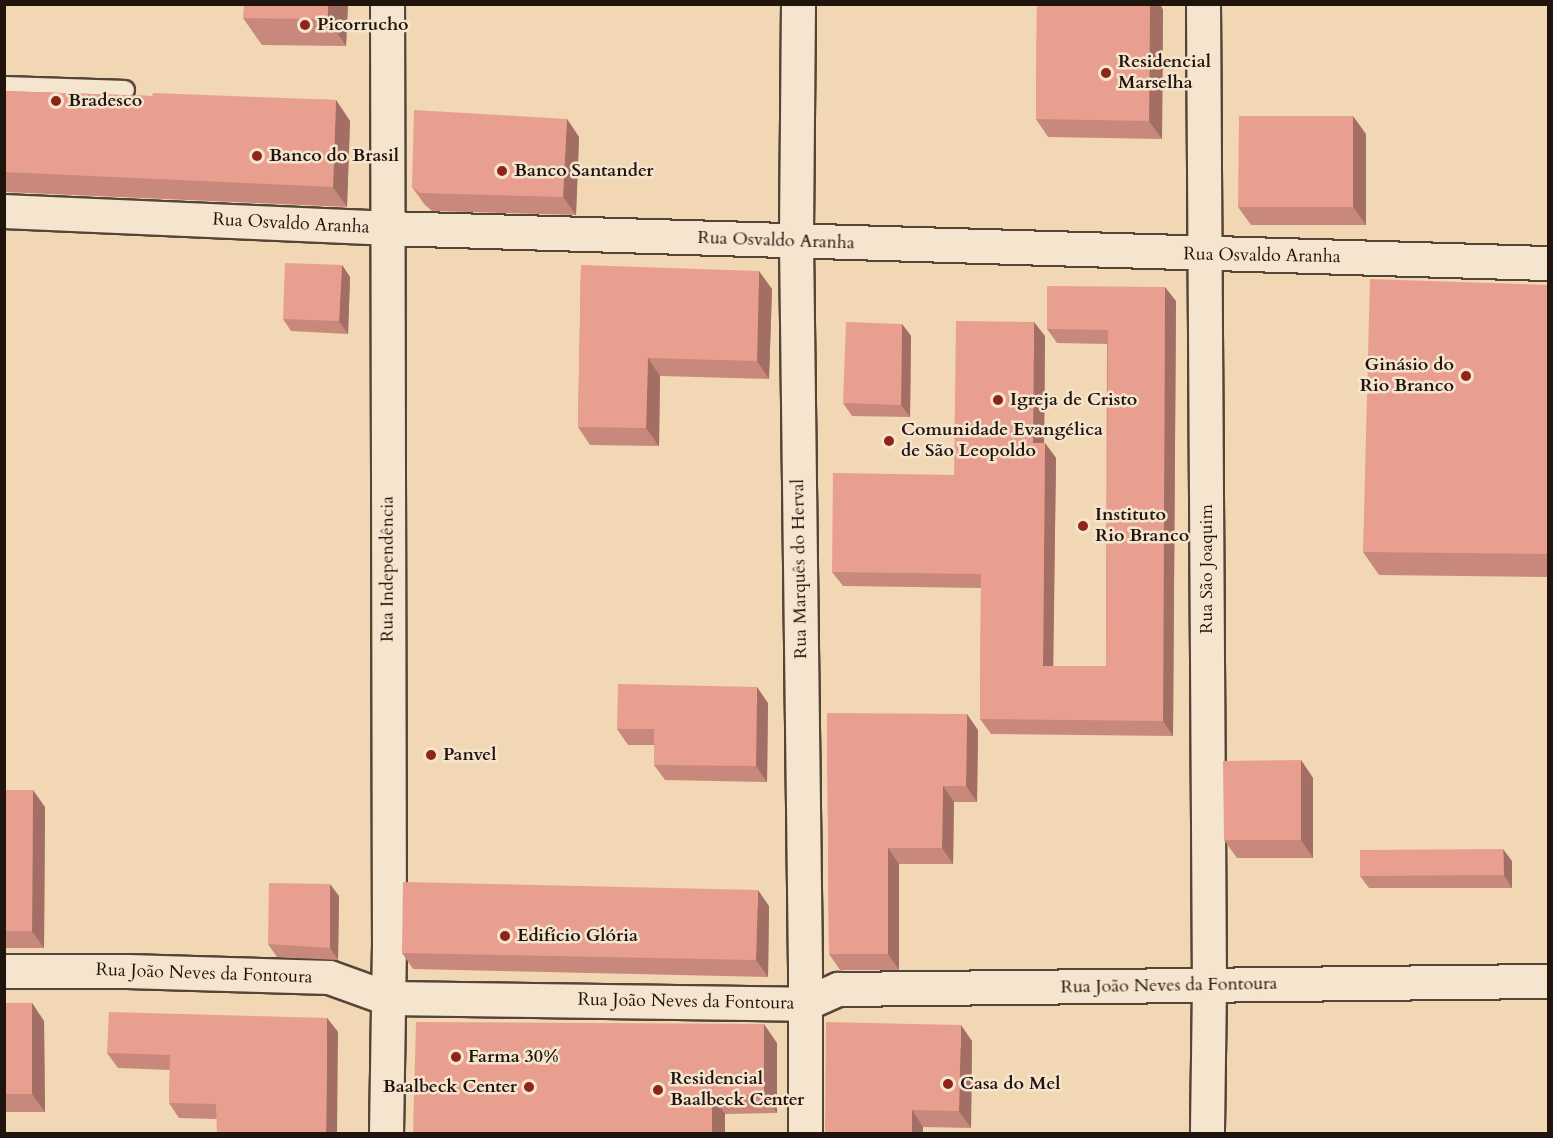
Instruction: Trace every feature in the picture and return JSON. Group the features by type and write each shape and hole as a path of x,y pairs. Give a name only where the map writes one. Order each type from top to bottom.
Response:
{"street":[{"name":"Rua Independência","path":"386,1134 389,936 387,4"},
{"name":"Rua Marquês do Herval","path":"798,4 796,242 805,1134"},
{"name":"Rua São Joaquim","path":"1203,4 1209,986 1206,1134"},
{"name":"Rua Osvaldo Aranha","path":"4,211 387,228 796,242 1548,263"},
{"name":"Rua João Neves da Fontoura","path":"4,971 127,971 329,977 387,998 804,1004 837,989 1548,981"}],"lane":[{"path":"4,86 124,90"}],"building":[{"path":"244,4 328,4 328,19 243,18"},
{"name":"Residencial Marselha","path":"1037,4 1150,4 1149,121 1036,119"},
{"path":"4,91 152,96 153,93 336,100 333,187 4,172"},
{"name":"Banco Santander","path":"414,110 567,119 563,197 420,193 412,187"},
{"path":"1239,116 1353,116 1353,207 1238,207"},
{"path":"285,263 342,265 339,321 283,319"},
{"path":"581,265 759,271 757,361 648,358 646,428 578,427"},
{"path":"1370,279 1548,285 1548,554 1363,552"},
{"path":"1047,286 1165,287 1163,721 980,719 981,574 832,572 833,473 954,475 956,321 1034,322 1033,443 1045,443 1043,666 1106,666 1108,330 1047,329"},
{"path":"846,322 902,324 901,405 843,403"},
{"path":"618,684 757,687 756,766 654,765 654,729 617,729"},
{"path":"827,713 967,714 966,786 943,786 942,848 888,848 888,954 829,954"},
{"path":"1301,760 1301,840 1224,840 1223,761"},
{"path":"4,790 33,790 32,931 4,931"},
{"path":"1503,849 1504,875 1360,876 1360,850"},
{"path":"403,882 758,890 756,960 402,953"},
{"path":"269,883 330,884 330,948 268,944"},
{"path":"4,1003 32,1003 32,1094 4,1094"},
{"path":"109,1012 327,1018 326,1134 217,1134 216,1104 169,1103 170,1055 107,1053"},
{"path":"416,1022 764,1024 764,1095 712,1095 712,1134 413,1134"},
{"path":"826,1022 961,1025 959,1111 912,1110 912,1134 825,1134"}],"place":[{"name":"Picorrucho","path":"305,25"},
{"name":"Residencial Marselha","path":"1106,73"},
{"name":"Bradesco","path":"56,101"},
{"name":"Banco do Brasil","path":"257,156"},
{"name":"Banco Santander","path":"502,171"},
{"name":"Ginásio do Rio Branco","path":"1466,376"},
{"name":"Igreja de Cristo","path":"998,400"},
{"name":"Comunidade Evangélica de São Leopoldo","path":"889,441"},
{"name":"Instituto Rio Branco","path":"1083,526"},
{"name":"Panvel","path":"431,755"},
{"name":"Edifício Glória","path":"505,936"},
{"name":"Farma 30%","path":"456,1057"},
{"name":"Casa do Mel","path":"948,1084"},
{"name":"Baalbeck Center","path":"529,1087"},
{"name":"Residencial Baalbeck Center","path":"658,1090"}]}
